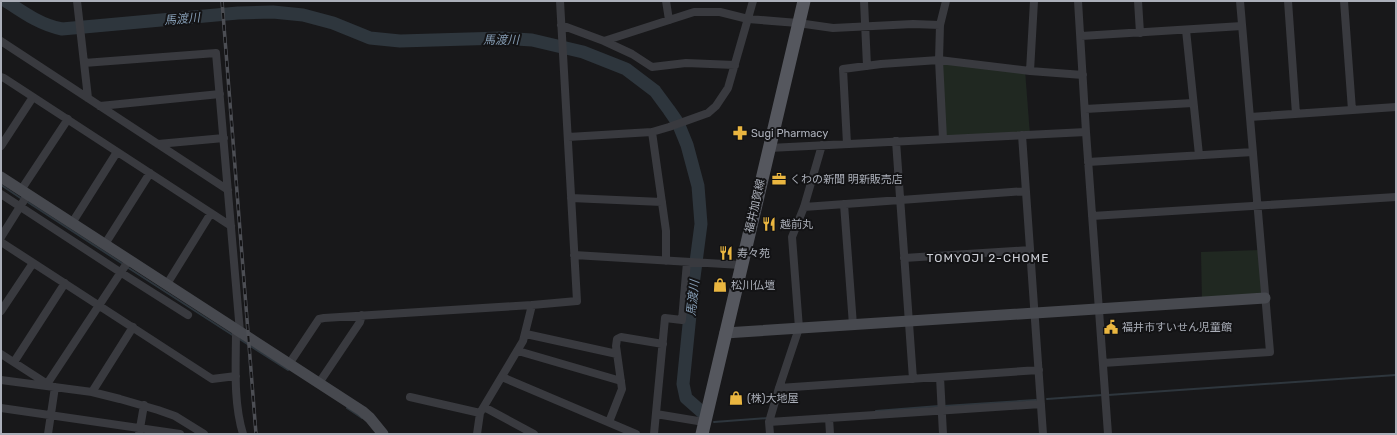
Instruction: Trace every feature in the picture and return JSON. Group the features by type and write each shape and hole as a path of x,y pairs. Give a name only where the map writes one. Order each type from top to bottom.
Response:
{"main road":[{"name":"福井加賀線","path":"703,428 804,1"}],"street":[{"path":"77,1 88,98"},
{"path":"289,364 319,319 577,301 561,26 561,1"},
{"path":"666,1 669,20"},
{"path":"568,137 652,132 708,113 716,106 728,88 754,1"},
{"path":"864,1 867,66"},
{"path":"943,139 939,60 940,25 946,1"},
{"path":"1030,71 1034,1"},
{"path":"1078,1 1108,434"},
{"path":"1138,1 1140,32"},
{"path":"1103,363 1270,352 1240,1"},
{"path":"1288,1 1296,114"},
{"path":"1344,1 1352,110"},
{"path":"604,41 694,12 720,12 748,19 798,23 832,28 913,24 940,25"},
{"path":"561,26 604,41 632,54 652,67 686,63 735,65"},
{"path":"1081,36 1242,26"},
{"path":"1186,30 1199,155"},
{"path":"1,41 228,190"},
{"path":"84,63 216,53 231,226 237,333 236,376 239,421 243,434"},
{"path":"847,144 843,69 939,60 1030,71 1083,75"},
{"path":"1,77 33,96 231,226"},
{"path":"100,106 220,94"},
{"path":"1,146 33,96"},
{"path":"1085,109 1194,103"},
{"path":"1250,117 1396,108"},
{"path":"1,237 68,119"},
{"path":"652,132 666,231 666,261"},
{"path":"769,148 1086,132"},
{"path":"1022,135 1043,434"},
{"path":"158,144 224,138"},
{"path":"896,141 913,379"},
{"path":"770,434 769,422 799,328 792,237 804,207 822,145"},
{"path":"72,223 117,152"},
{"path":"1088,162 1253,152"},
{"path":"105,244 150,173"},
{"path":"1,177 23,198 125,265 188,315"},
{"path":"804,207 1026,191"},
{"path":"1,194 23,198 72,223 105,244 125,265 167,284 237,333 289,364 362,411 383,434"},
{"path":"1092,216 1396,197"},
{"path":"571,198 662,202"},
{"path":"844,204 853,325"},
{"path":"167,284 211,213"},
{"path":"1,242 212,379 236,376"},
{"path":"904,258 1030,250"},
{"path":"574,255 741,265"},
{"path":"654,434 665,318 682,320 687,262"},
{"path":"1,311 33,263"},
{"path":"48,434 51,415 51,386 125,265"},
{"path":"14,362 65,283"},
{"path":"725,333 1266,298"},
{"path":"477,434 482,410 518,351 526,334 532,305"},
{"path":"319,383 360,322 362,315"},
{"path":"92,392 133,328"},
{"path":"526,334 617,354"},
{"path":"609,422 622,389 616,346 617,339 621,337 663,344"},
{"path":"518,351 621,381"},
{"path":"1,354 51,386"},
{"path":"779,388 1039,370"},
{"path":"502,377 636,434"},
{"path":"940,377 943,434"},
{"path":"1,380 92,392 144,405 175,416 202,434"},
{"path":"410,397 482,410 534,434"},
{"path":"769,422 1041,404"},
{"path":"139,431 144,405"},
{"path":"1,408 51,415 139,431 180,434"},
{"path":"656,414 703,428"},
{"path":"828,418 830,434"}],"shaded area":[{"path":"939,62 1025,70 1030,135 943,139"},
{"path":"1261,250 1265,298 1202,302 1201,252"}],"waterway":[{"name":"馬渡川","path":"6,1 40,22 62,29 238,13 273,12 303,15 333,23 370,38 400,41 502,38 532,40 583,52 626,69 655,91 678,123 687,145 698,186 701,224 683,384 686,398 703,413"},
{"path":"1,185 22,199"},
{"path":"26,201 123,264"},
{"path":"127,267 234,336"},
{"path":"238,338 288,370"},
{"path":"1108,395 1396,375"},
{"path":"1047,399 1103,395"},
{"path":"944,406 1036,400"},
{"path":"876,411 939,406"},
{"path":"347,408 362,418"},
{"path":"714,422 768,418"}],"railway":[{"path":"222,1 256,434"}],"place":[{"name":"Sugi Pharmacy","path":"740,133"},
{"name":"くわの新聞 明新販売店","path":"779,179"},
{"name":"越前丸","path":"769,224"},
{"name":"寿々苑","path":"726,253"},
{"name":"松川仏壇","path":"720,285"},
{"name":"福井市すいせん児童館","path":"1111,327"},
{"name":"(株)大地屋","path":"736,398"}],"district":[{"name":"TOMYOJI 2-CHOME","path":"988,258"}]}
